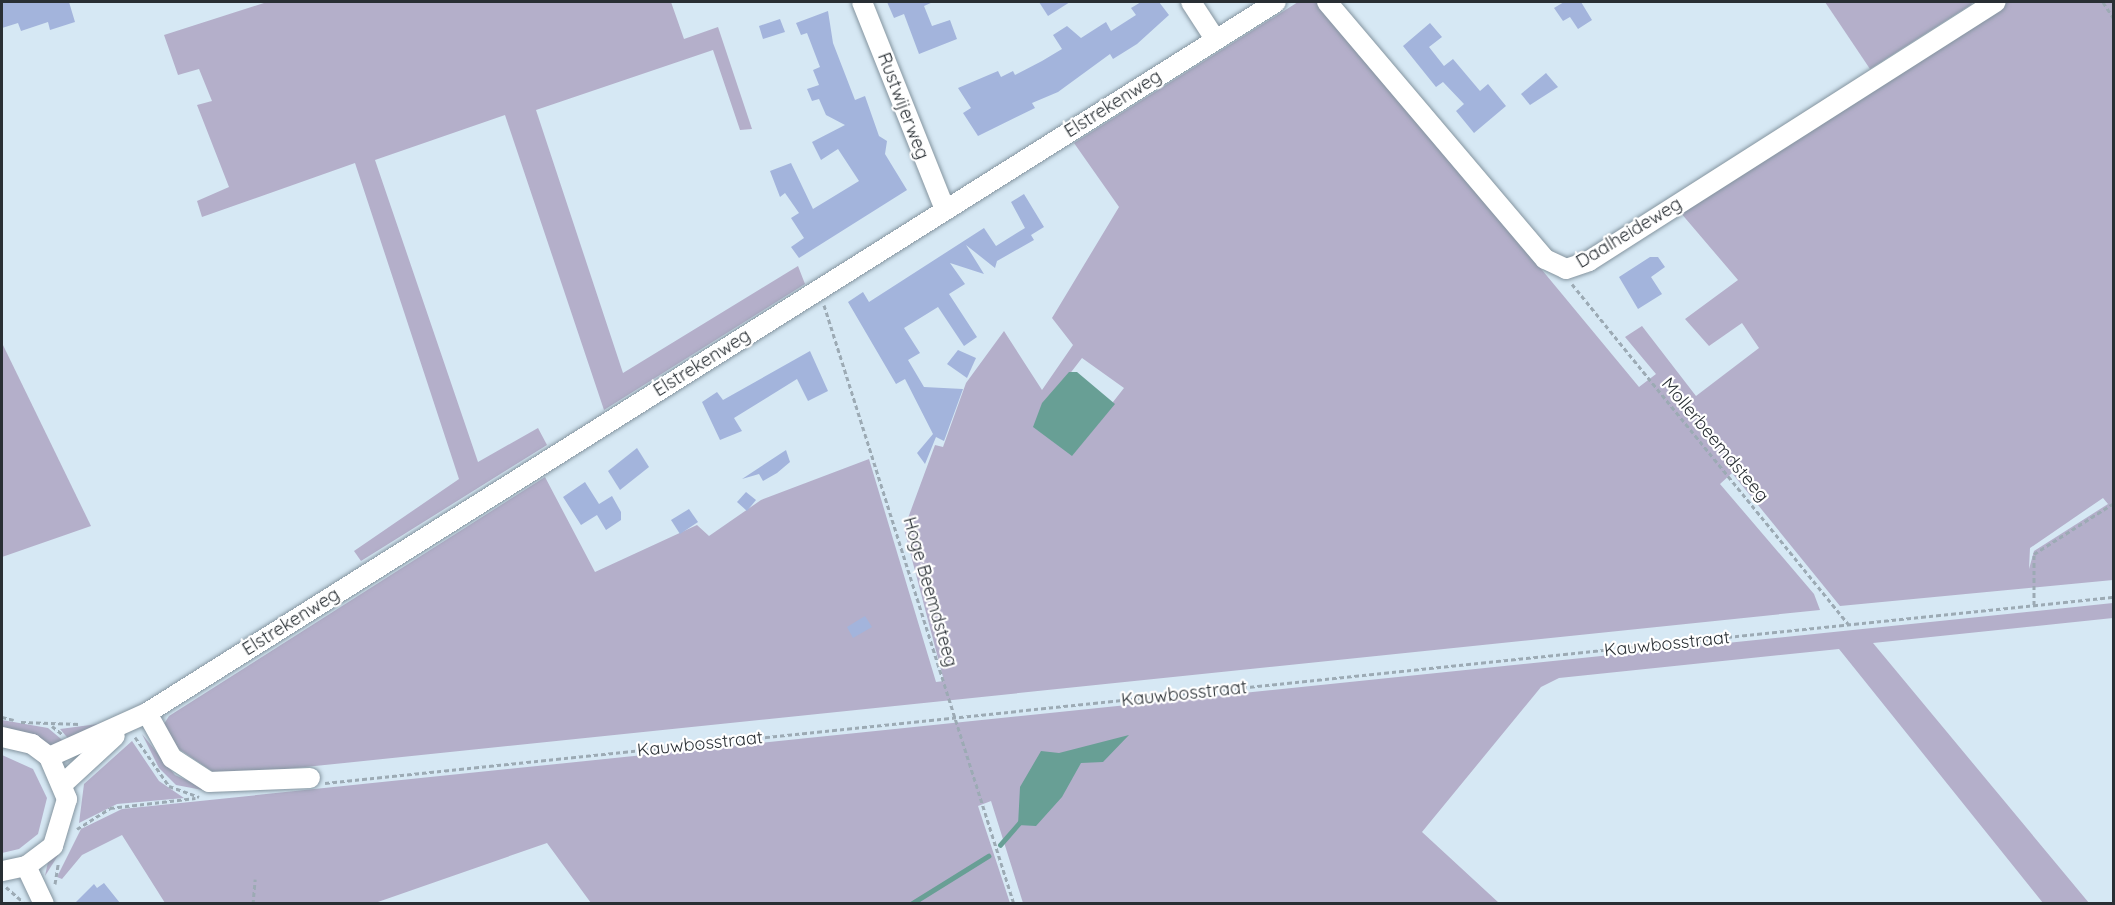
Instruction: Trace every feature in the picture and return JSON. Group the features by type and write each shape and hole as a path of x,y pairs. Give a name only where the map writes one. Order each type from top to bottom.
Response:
{"street":[{"name":"Rustwijerweg","path":"862,2 945,210"},
{"path":"1191,2 1215,39"},
{"name":"Elstrekenweg","path":"49,757 128,724 147,713 1276,2"},
{"name":"Daalheideweg","path":"1327,2 1545,259 1566,268 1589,261 1995,2"},
{"path":"147,713 172,758 186,771 209,783 316,780"},
{"name":"Elstrekenweg","path":"64,783 128,724"},
{"path":"2,737 32,744 49,757 64,783 61,832 26,866 2,871"},
{"path":"26,866 44,903"}],"path":[{"path":"2103,2 2114,19"},
{"name":"Mollerbeemdsteeg","path":"1566,268 1574,291 1849,625"},
{"name":"Hoge Beemdsteeg","path":"819,289 876,457 952,718 1014,903"},
{"path":"2034,605 2034,554 2114,503"},
{"name":"Kauwbosstraat","path":"316,780 952,718 2114,597"},
{"path":"2,717 52,726"},
{"path":"77,828 110,808 197,797"},
{"path":"253,903 255,879"},
{"path":"2,885 17,896"}],"shaded area":[{"path":"267,2 671,2 684,39 718,27 752,129 740,130 713,50 536,110 623,373 798,266 805,284 604,410 505,115 375,160 478,462 538,428 547,445 361,561 354,551 459,479 355,163 202,217 197,201 229,187 197,105 212,101 199,69 178,75 164,35"},
{"path":"1298,2 1320,2 1639,387 1656,374 1625,337 1642,326 1696,396 1759,348 1742,323 1709,346 1685,319 1738,280 1680,212 2006,2 2113,2 2113,580 1840,606 1732,473 1720,484 1814,594 1820,610 219,776 176,747 164,724 169,716 545,477 595,572 697,525 709,536 761,500 869,459 936,682 944,681 904,529 935,445 943,447 966,383 1004,331 1042,390 1073,345 1052,318 1119,207 1074,143","holes":["1082,358 1124,388 1076,449 1038,415","2103,498 2108,504 2034,551 2029,569 2030,548"]},
{"path":"1825,2 1971,2 1972,4 1870,69"},
{"path":"2,343 91,526 2,557"},
{"path":"1069,372 1077,372 1115,404 1072,456 1033,427 1042,403"},
{"path":"2113,603 2113,618 1873,643 2089,903 2043,903 1839,649 1559,678 1541,687 1422,832 1499,903 1023,903 991,801 978,806 1010,903 591,903 547,843 375,903 165,903 122,835 82,855 62,879 57,877 81,829 122,809"},
{"path":"118,716 72,743 60,729 98,724"},
{"path":"2,720 48,728 67,744 53,748 2,730"},
{"path":"142,734 175,775 213,792 176,785 159,768"},
{"path":"1129,735 1103,762 1081,763 1062,797 1036,826 1018,825 1020,787 1041,751 1059,753"},
{"path":"132,741 159,781 184,798 117,804 79,823 84,784"},
{"path":"2,755 33,769 47,798 38,834 19,849 2,853"},
{"path":"60,843 64,846 45,876 49,857"}],"building":[{"path":"2,2 69,2 75,22 50,30 48,22 21,31 18,23 2,28"},
{"path":"887,2 933,2 924,6 932,26 950,20 957,39 919,54 904,14 894,18"},
{"path":"1039,2 1070,2 1048,16"},
{"path":"1141,2 1159,2 1169,15 1137,44 1113,59 1110,54 1058,92 1032,103 1035,108 978,136 963,113 971,108 958,88 998,71 1001,77 1013,71 1015,75 1042,61 1062,49 1053,35 1067,26 1081,38 1106,22 1111,31 1136,15 1131,8"},
{"path":"1564,2 1581,2 1592,20 1578,29 1570,17 1563,21 1554,8"},
{"path":"828,11 833,43 855,100 865,96 879,136 887,141 885,154 907,190 799,258 791,247 804,238 791,218 799,213 785,193 780,197 770,171 791,163 813,209 859,181 838,149 821,160 812,142 845,125 826,115 819,99 812,101 807,89 819,85 813,70 820,67 807,33 801,35 796,23"},
{"path":"780,19 785,32 763,39 759,26"},
{"path":"1430,23 1442,37 1429,47 1444,66 1453,59 1480,91 1488,84 1506,106 1474,133 1456,111 1464,104 1443,82 1436,87 1403,46"},
{"path":"1546,73 1558,87 1530,105 1521,94"},
{"path":"1024,194 1044,227 1031,235 1034,240 997,261 995,268 966,245 984,274 950,263 965,284 949,294 977,337 964,346 938,307 904,328 920,353 908,360 924,387 963,389 944,441 936,437 925,464 917,453 933,434 905,379 896,384 848,302 863,292 869,302 984,228 996,246 1025,228 1011,202"},
{"path":"1650,257 1658,257 1665,267 1651,277 1662,294 1638,309 1619,277"},
{"path":"958,350 976,358 967,378 947,364"},
{"path":"810,351 828,391 808,401 797,379 734,418 742,431 720,440 702,402 717,392 723,400"},
{"path":"637,448 649,467 620,490 608,471"},
{"path":"786,450 790,462 777,473 763,481 759,474 742,479"},
{"path":"585,482 599,504 612,496 621,512 621,520 606,530 597,515 581,525 563,497"},
{"path":"746,492 756,500 747,511 737,502"},
{"path":"689,509 698,522 680,534 671,520"},
{"path":"865,616 872,627 853,638 847,627"},
{"path":"104,883 120,903 75,903 94,884 97,888"}],"waterway":[{"path":"1000,845 1020,822"},
{"path":"911,904 988,856"}]}
